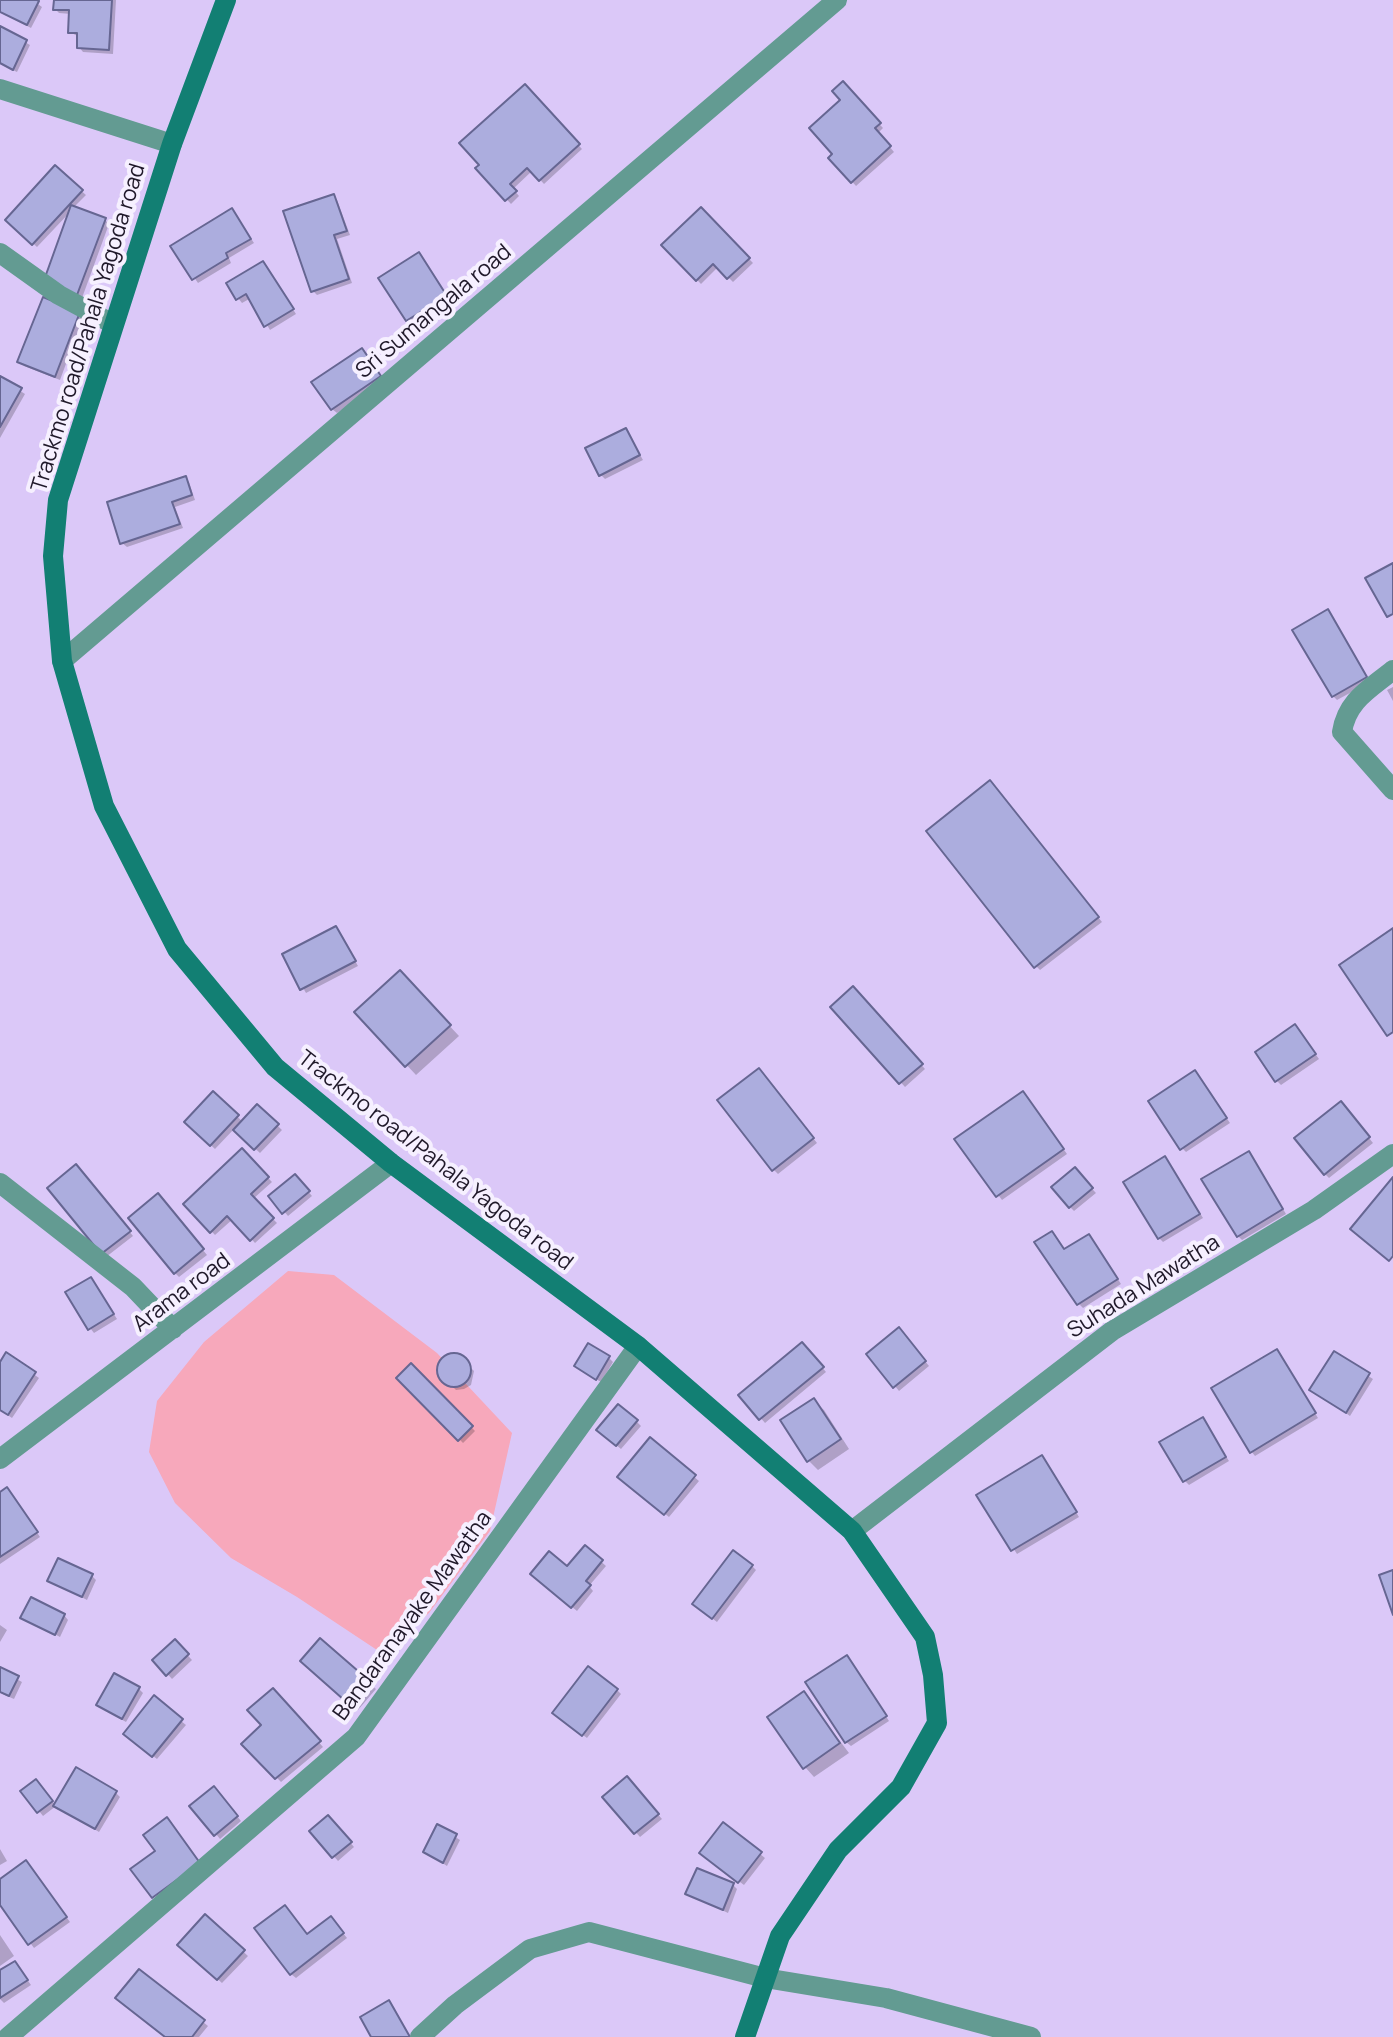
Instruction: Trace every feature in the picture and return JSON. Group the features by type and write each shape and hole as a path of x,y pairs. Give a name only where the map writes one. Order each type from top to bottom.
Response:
{"street":[{"name":"Trackmo road/Pahala Yagoda road","path":"226,0 172,144 58,500 53,556 62,661 104,806 177,949 275,1067 391,1163 638,1346 852,1531 925,1637 933,1675 937,1723 901,1787 838,1850 780,1936 745,2037"},
{"name":"Sri Sumangala road","path":"62,661 837,0"},
{"path":"0,89 172,144"},
{"path":"0,253 59,295 113,324"},
{"path":"1393,670 1345,713 1342,732 1393,790"},
{"name":"Suhada Mawatha","path":"852,1531 1112,1331 1314,1210 1393,1154"},
{"name":"Arama road","path":"0,1459 391,1163"},
{"path":"0,1183 133,1287 173,1329"},
{"name":"Bandaranayake Mawatha","path":"8,2037 356,1737 638,1346"},
{"path":"420,2037 455,2005 530,1949 589,1932 765,1978 886,1998 1031,2037"}],"shaded area":[{"path":"288,1271 334,1275 437,1353 512,1433 490,1531 429,1613 383,1654 231,1558 175,1503 149,1452 157,1401 204,1342"}],"building":[{"path":"0,0 39,1 27,25 0,12"},
{"path":"54,0 112,0 109,50 77,48 77,33 68,33 69,10 53,10"},
{"path":"0,26 27,40 13,70 0,63"},
{"path":"843,81 881,123 875,128 891,146 851,183 828,158 832,154 809,128 840,100 832,91"},
{"path":"525,84 580,144 539,181 527,168 510,184 517,191 505,201 475,168 479,165 459,143"},
{"path":"55,165 83,190 32,245 5,220"},
{"path":"334,194 347,231 334,235 349,279 311,292 283,211"},
{"path":"71,205 106,218 77,295 43,283"},
{"path":"701,207 750,258 727,279 713,264 696,281 661,245"},
{"path":"232,208 251,239 226,253 228,258 192,280 170,246"},
{"path":"419,252 447,296 406,321 378,278"},
{"path":"263,261 294,309 264,327 246,294 236,300 226,283"},
{"path":"43,297 80,312 55,377 17,362"},
{"path":"362,348 381,376 331,410 311,382"},
{"path":"0,376 22,388 0,427"},
{"path":"626,428 640,455 599,476 585,448"},
{"path":"186,476 192,495 172,502 180,524 120,544 107,502"},
{"path":"1393,563 1393,614 1387,617 1365,578"},
{"path":"1328,609 1367,677 1332,697 1292,630"},
{"path":"990,780 1099,917 1034,968 926,831"},
{"path":"336,926 356,961 300,990 282,954"},
{"path":"1393,928 1393,1032 1387,1036 1339,965"},
{"path":"400,970 451,1025 405,1067 354,1012"},
{"path":"853,986 923,1064 899,1084 830,1007"},
{"path":"1295,1024 1316,1054 1275,1082 1255,1052"},
{"path":"759,1068 814,1138 772,1171 717,1100"},
{"path":"1195,1070 1227,1118 1180,1150 1148,1101"},
{"path":"213,1091 239,1115 210,1146 184,1122"},
{"path":"1023,1091 1064,1149 996,1197 954,1139"},
{"path":"1341,1101 1370,1137 1324,1175 1294,1138"},
{"path":"257,1104 279,1124 254,1150 233,1130"},
{"path":"242,1148 269,1177 251,1194 274,1218 250,1241 227,1216 210,1233 183,1204"},
{"path":"1249,1151 1283,1209 1237,1237 1201,1179"},
{"path":"1165,1156 1200,1214 1158,1239 1123,1182"},
{"path":"76,1164 131,1231 101,1254 47,1188"},
{"path":"1075,1167 1093,1188 1069,1208 1051,1187"},
{"path":"295,1174 310,1191 282,1214 268,1196"},
{"path":"1393,1177 1393,1256 1389,1261 1350,1229"},
{"path":"158,1193 204,1249 174,1274 128,1218"},
{"path":"1052,1231 1064,1249 1089,1234 1118,1279 1077,1305 1034,1242"},
{"path":"91,1277 114,1314 88,1330 65,1292"},
{"path":"899,1327 926,1361 893,1388 866,1354"},
{"path":"802,1342 824,1367 759,1420 738,1395"},
{"path":"588,1343 610,1356 596,1380 574,1366"},
{"path":"1277,1349 1316,1413 1250,1453 1211,1388"},
{"path":"1334,1351 1370,1373 1346,1413 1309,1390"},
{"path":"6,1352 36,1372 8,1415 0,1410 0,1362"},
{"path":"454,1353 466,1358 471,1370 466,1382 454,1387 442,1382 437,1370 442,1358"},
{"path":"411,1363 473,1426 458,1441 396,1378"},
{"path":"814,1398 841,1439 807,1462 780,1420"},
{"path":"618,1404 638,1420 616,1446 596,1430"},
{"path":"1203,1417 1226,1457 1183,1482 1159,1442"},
{"path":"650,1437 696,1475 664,1515 617,1477"},
{"path":"1042,1455 1077,1512 1011,1551 976,1495"},
{"path":"7,1487 38,1532 0,1557 0,1492"},
{"path":"585,1545 603,1560 586,1581 591,1585 571,1608 530,1574 549,1551 567,1566"},
{"path":"733,1550 753,1565 712,1619 692,1604"},
{"path":"58,1558 93,1574 82,1597 47,1581"},
{"path":"1393,1570 1393,1615 1379,1575"},
{"path":"31,1597 65,1614 55,1635 20,1618"},
{"path":"320,1638 373,1684 352,1707 300,1661"},
{"path":"175,1639 189,1654 166,1676 152,1660"},
{"path":"847,1655 887,1716 845,1743 805,1682"},
{"path":"588,1666 618,1689 582,1736 552,1713"},
{"path":"0,1667 19,1676 9,1696 0,1692"},
{"path":"114,1673 140,1687 122,1719 96,1705"},
{"path":"273,1688 321,1741 275,1779 241,1744 261,1725 247,1710"},
{"path":"804,1691 840,1743 803,1769 767,1717"},
{"path":"154,1695 183,1719 152,1757 123,1734"},
{"path":"76,1767 117,1791 95,1829 53,1806"},
{"path":"627,1776 659,1814 634,1834 602,1797"},
{"path":"36,1779 53,1801 37,1813 20,1791"},
{"path":"214,1786 238,1816 214,1836 189,1806"},
{"path":"328,1815 352,1842 332,1858 309,1831"},
{"path":"167,1817 200,1863 152,1898 130,1869 155,1851 143,1835"},
{"path":"723,1822 762,1852 738,1883 699,1853"},
{"path":"437,1824 457,1834 443,1863 423,1852"},
{"path":"26,1860 67,1917 28,1945 0,1905 0,1879"},
{"path":"697,1868 734,1883 723,1910 685,1894"},
{"path":"285,1905 307,1934 331,1916 344,1933 290,1975 254,1928"},
{"path":"205,1914 245,1950 217,1980 177,1945"},
{"path":"15,1961 28,1980 0,1998 0,1970"},
{"path":"139,1969 205,2020 192,2037 165,2037 115,1998"},
{"path":"389,2000 410,2037 371,2037 360,2017"}]}
